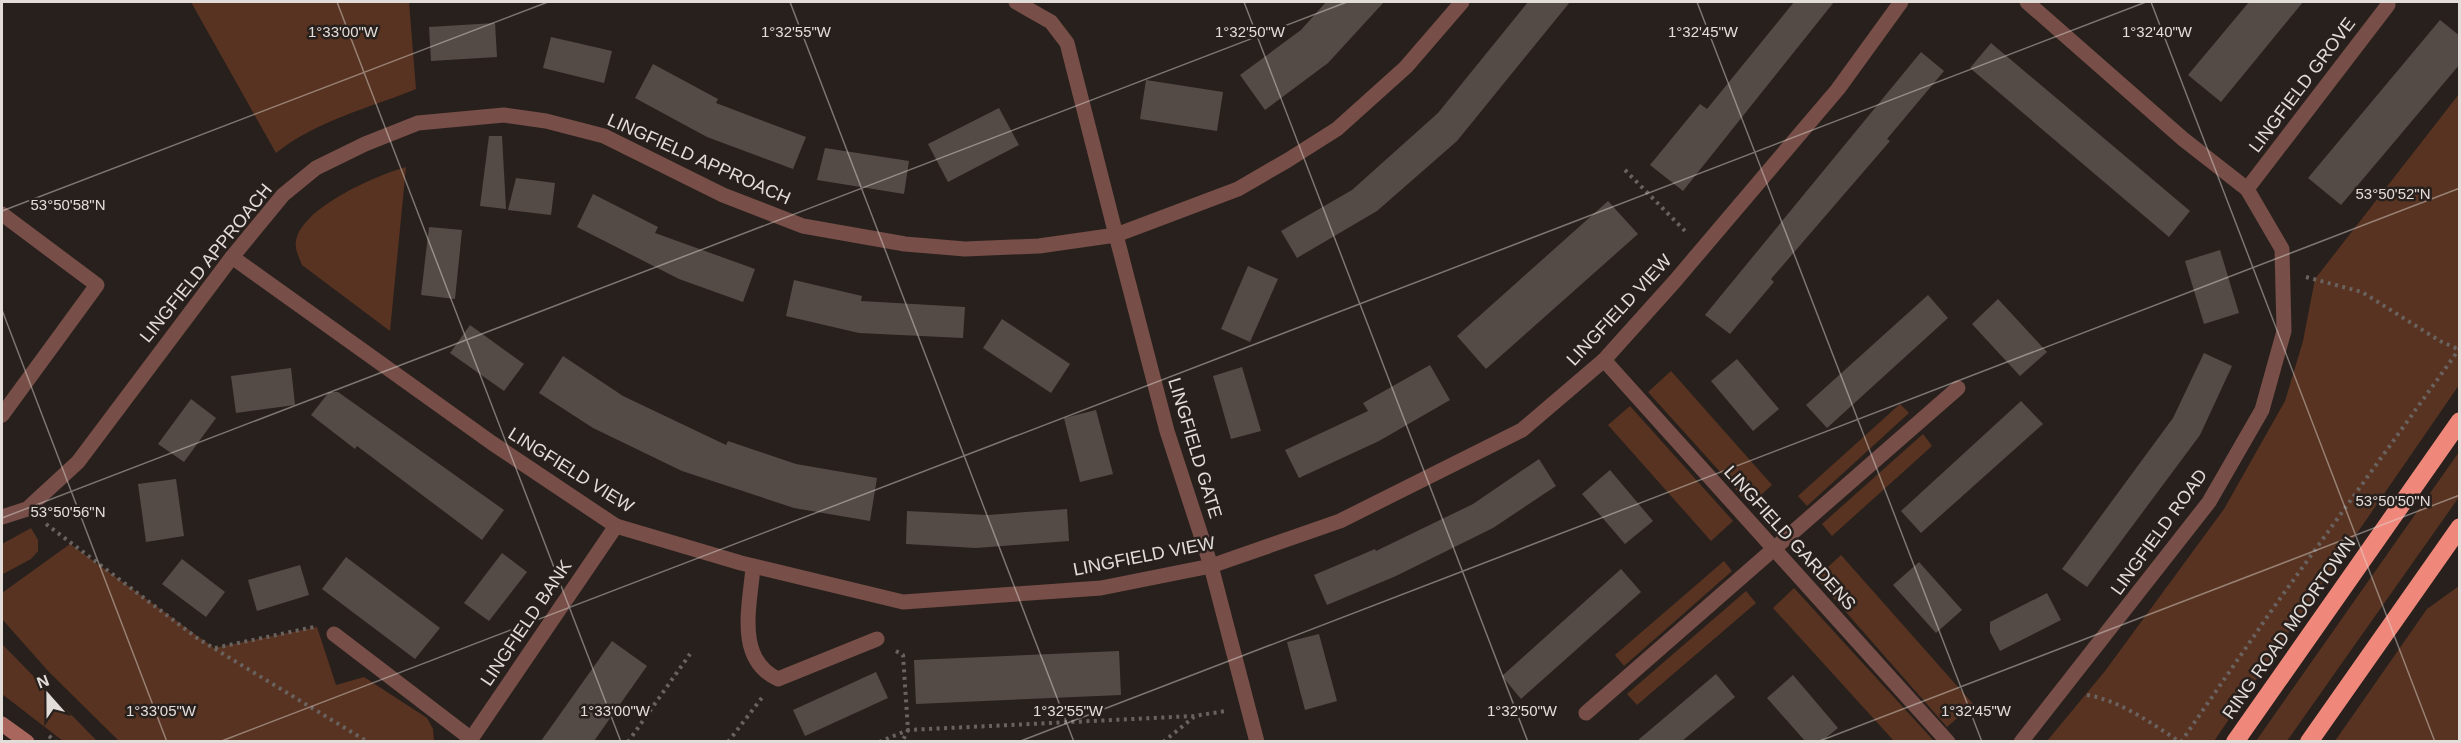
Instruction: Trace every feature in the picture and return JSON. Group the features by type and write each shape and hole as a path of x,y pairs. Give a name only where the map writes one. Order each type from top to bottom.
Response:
{"highway":[{"name":"RING ROAD MOORTOWN","path":"2235,741 2460,421"},
{"path":"2308,741 2460,527"}],"street":[{"name":"LINGFIELD GATE","path":"1016,2 1052,22 1067,43 1167,431 1211,566 1257,741"},
{"name":"LINGFIELD APPROACH","path":"4,518 27,509 78,462 231,257 283,195 316,168 365,144 418,123 504,115 546,121 604,136 723,195 804,226 905,244 965,249 1039,246 1116,235 1238,189 1337,129 1406,67 1462,2"},
{"name":"LINGFIELD VIEW","path":"231,257 492,444 616,526 753,567 903,602 1101,588 1211,566 1340,521 1522,430 1604,360 1838,89 1901,2"},
{"name":"LINGFIELD ROAD","path":"2021,741 2063,691 2209,502 2262,410 2284,331 2282,249 2247,189 2183,139 2027,2"},
{"name":"LINGFIELD GROVE","path":"2247,189 2388,5"},
{"path":"2,214 98,285 2,415"},
{"name":"LINGFIELD GARDENS","path":"1604,360 1774,551 1948,741"},
{"path":"1586,713 1958,388"},
{"name":"LINGFIELD BANK","path":"469,740 616,526"},
{"path":"753,567 748,640 755,661 764,673 778,679 877,639"},
{"path":"334,634 469,740"},
{"path":"2,724 27,741"}],"path":[{"path":"1626,170 1702,249"},
{"path":"2063,691 2103,697 2144,718 2180,741 2459,349 2440,341 2362,292 2282,270"},
{"path":"27,509 79,550 214,648 368,741"},
{"path":"214,648 317,627 334,634"},
{"path":"877,639 903,655 908,730 902,741"},
{"path":"628,741 690,654"},
{"path":"728,741 778,679"},
{"path":"879,741 908,730 1194,716 1248,707"},
{"path":"1163,741 1194,716"}],"shaded area":[{"path":"191,2 409,2 416,89 325,124 276,153"},
{"path":"2459,94 2459,385 2214,741 2047,741 2105,671 2224,509 2285,401 2303,341 2315,279"},
{"path":"406,167 390,331 302,265 296,240 304,225 328,203 377,177"},
{"path":"1671,371 1772,485 1750,505 1648,392"},
{"path":"1900,404 1909,413 1807,506 1798,496"},
{"path":"1630,406 1733,521 1711,541 1608,425"},
{"path":"1923,434 1932,446 1832,536 1822,524"},
{"path":"2459,452 2459,497 2287,741 2256,741"},
{"path":"31,528 38,540 38,551 31,559 3,574 2,544"},
{"path":"70,544 214,648 317,627 336,685 364,677 427,718 433,729 434,741 119,741 49,672 2,619 2,593"},
{"path":"1841,555 1973,704 1947,727 1816,578"},
{"path":"1724,561 1732,571 1624,666 1615,655"},
{"path":"2459,586 2459,741 2335,741 2427,609"},
{"path":"1794,588 1934,741 1894,741 1773,608"},
{"path":"1746,591 1756,603 1637,705 1627,694"},
{"path":"2,644 97,741 63,741 2,694"}],"building":[{"path":"1326,2 1384,2 1328,63 1265,110 1240,75 1301,30"},
{"path":"1528,2 1570,2 1457,141 1377,211 1297,258 1281,231 1352,190 1438,113"},
{"path":"1794,2 1834,2 1683,191 1650,165 1700,104 1707,109"},
{"path":"2249,2 2303,2 2221,102 2188,75"},
{"path":"2440,20 2460,36 2460,64 2341,205 2308,178"},
{"path":"495,23 497,57 431,61 429,27"},
{"path":"551,37 612,51 604,83 543,68"},
{"path":"1991,43 2190,211 2169,237 1970,68"},
{"path":"1921,52 1944,71 1887,139 1890,141 1771,279 1774,282 1730,334 1705,315"},
{"path":"653,64 718,99 716,103 806,137 793,169 707,137 635,98"},
{"path":"1146,80 1223,92 1217,131 1140,119"},
{"path":"999,108 1019,145 948,182 928,144"},
{"path":"489,136 502,136 506,209 480,206"},
{"path":"825,148 909,161 904,194 817,180"},
{"path":"516,178 555,183 551,215 508,210"},
{"path":"593,194 658,227 655,233 755,269 743,302 679,279 577,227"},
{"path":"1608,201 1638,234 1486,369 1457,336"},
{"path":"429,227 462,230 455,299 421,295"},
{"path":"2220,250 2239,313 2204,324 2185,261"},
{"path":"1248,266 1278,279 1250,342 1221,329"},
{"path":"794,280 862,296 861,301 965,307 963,338 859,333 786,316"},
{"path":"1928,295 1948,318 1827,428 1806,405"},
{"path":"1998,299 2047,352 2020,376 1972,324"},
{"path":"1002,319 1070,364 1051,393 983,348"},
{"path":"470,325 524,364 504,391 450,353"},
{"path":"2204,353 2232,366 2200,435 2087,587 2062,569 2173,418"},
{"path":"563,356 623,396 726,445 728,441 796,464 877,478 870,521 794,508 682,471 593,428 539,393"},
{"path":"1737,359 1779,409 1753,431 1711,381"},
{"path":"1430,365 1450,400 1379,441 1299,478 1285,450 1368,411 1363,403"},
{"path":"1242,367 1261,431 1231,439 1213,376"},
{"path":"291,368 295,405 236,413 231,376"},
{"path":"329,392 338,392 504,510 482,540 357,446 355,449 311,415"},
{"path":"191,399 216,418 184,462 158,444"},
{"path":"2021,401 2043,424 1921,533 1901,511"},
{"path":"1096,410 1113,474 1080,482 1064,418"},
{"path":"1539,459 1556,486 1493,528 1396,576 1327,605 1314,575 1375,549 1376,551 1473,504"},
{"path":"1610,470 1653,521 1625,544 1582,494"},
{"path":"176,479 184,536 146,542 138,484"},
{"path":"1067,509 1069,541 976,548 906,544 907,511 988,515"},
{"path":"502,553 527,572 489,621 464,603"},
{"path":"346,557 440,628 415,659 322,589"},
{"path":"182,559 225,592 206,617 162,584"},
{"path":"1919,562 1962,610 1936,633 1893,585"},
{"path":"300,565 309,595 257,611 248,580"},
{"path":"1621,569 1641,592 1521,699 1502,676"},
{"path":"2047,593 2061,620 2000,651 1990,632 1990,622"},
{"path":"1319,634 1337,701 1305,710 1287,642"},
{"path":"612,641 647,666 594,741 541,741"},
{"path":"1119,651 1121,695 916,704 914,660"},
{"path":"876,672 888,698 805,736 793,710"},
{"path":"1716,674 1735,697 1682,741 1637,741"},
{"path":"1793,675 1838,728 1822,741 1805,741 1767,698"}]}
